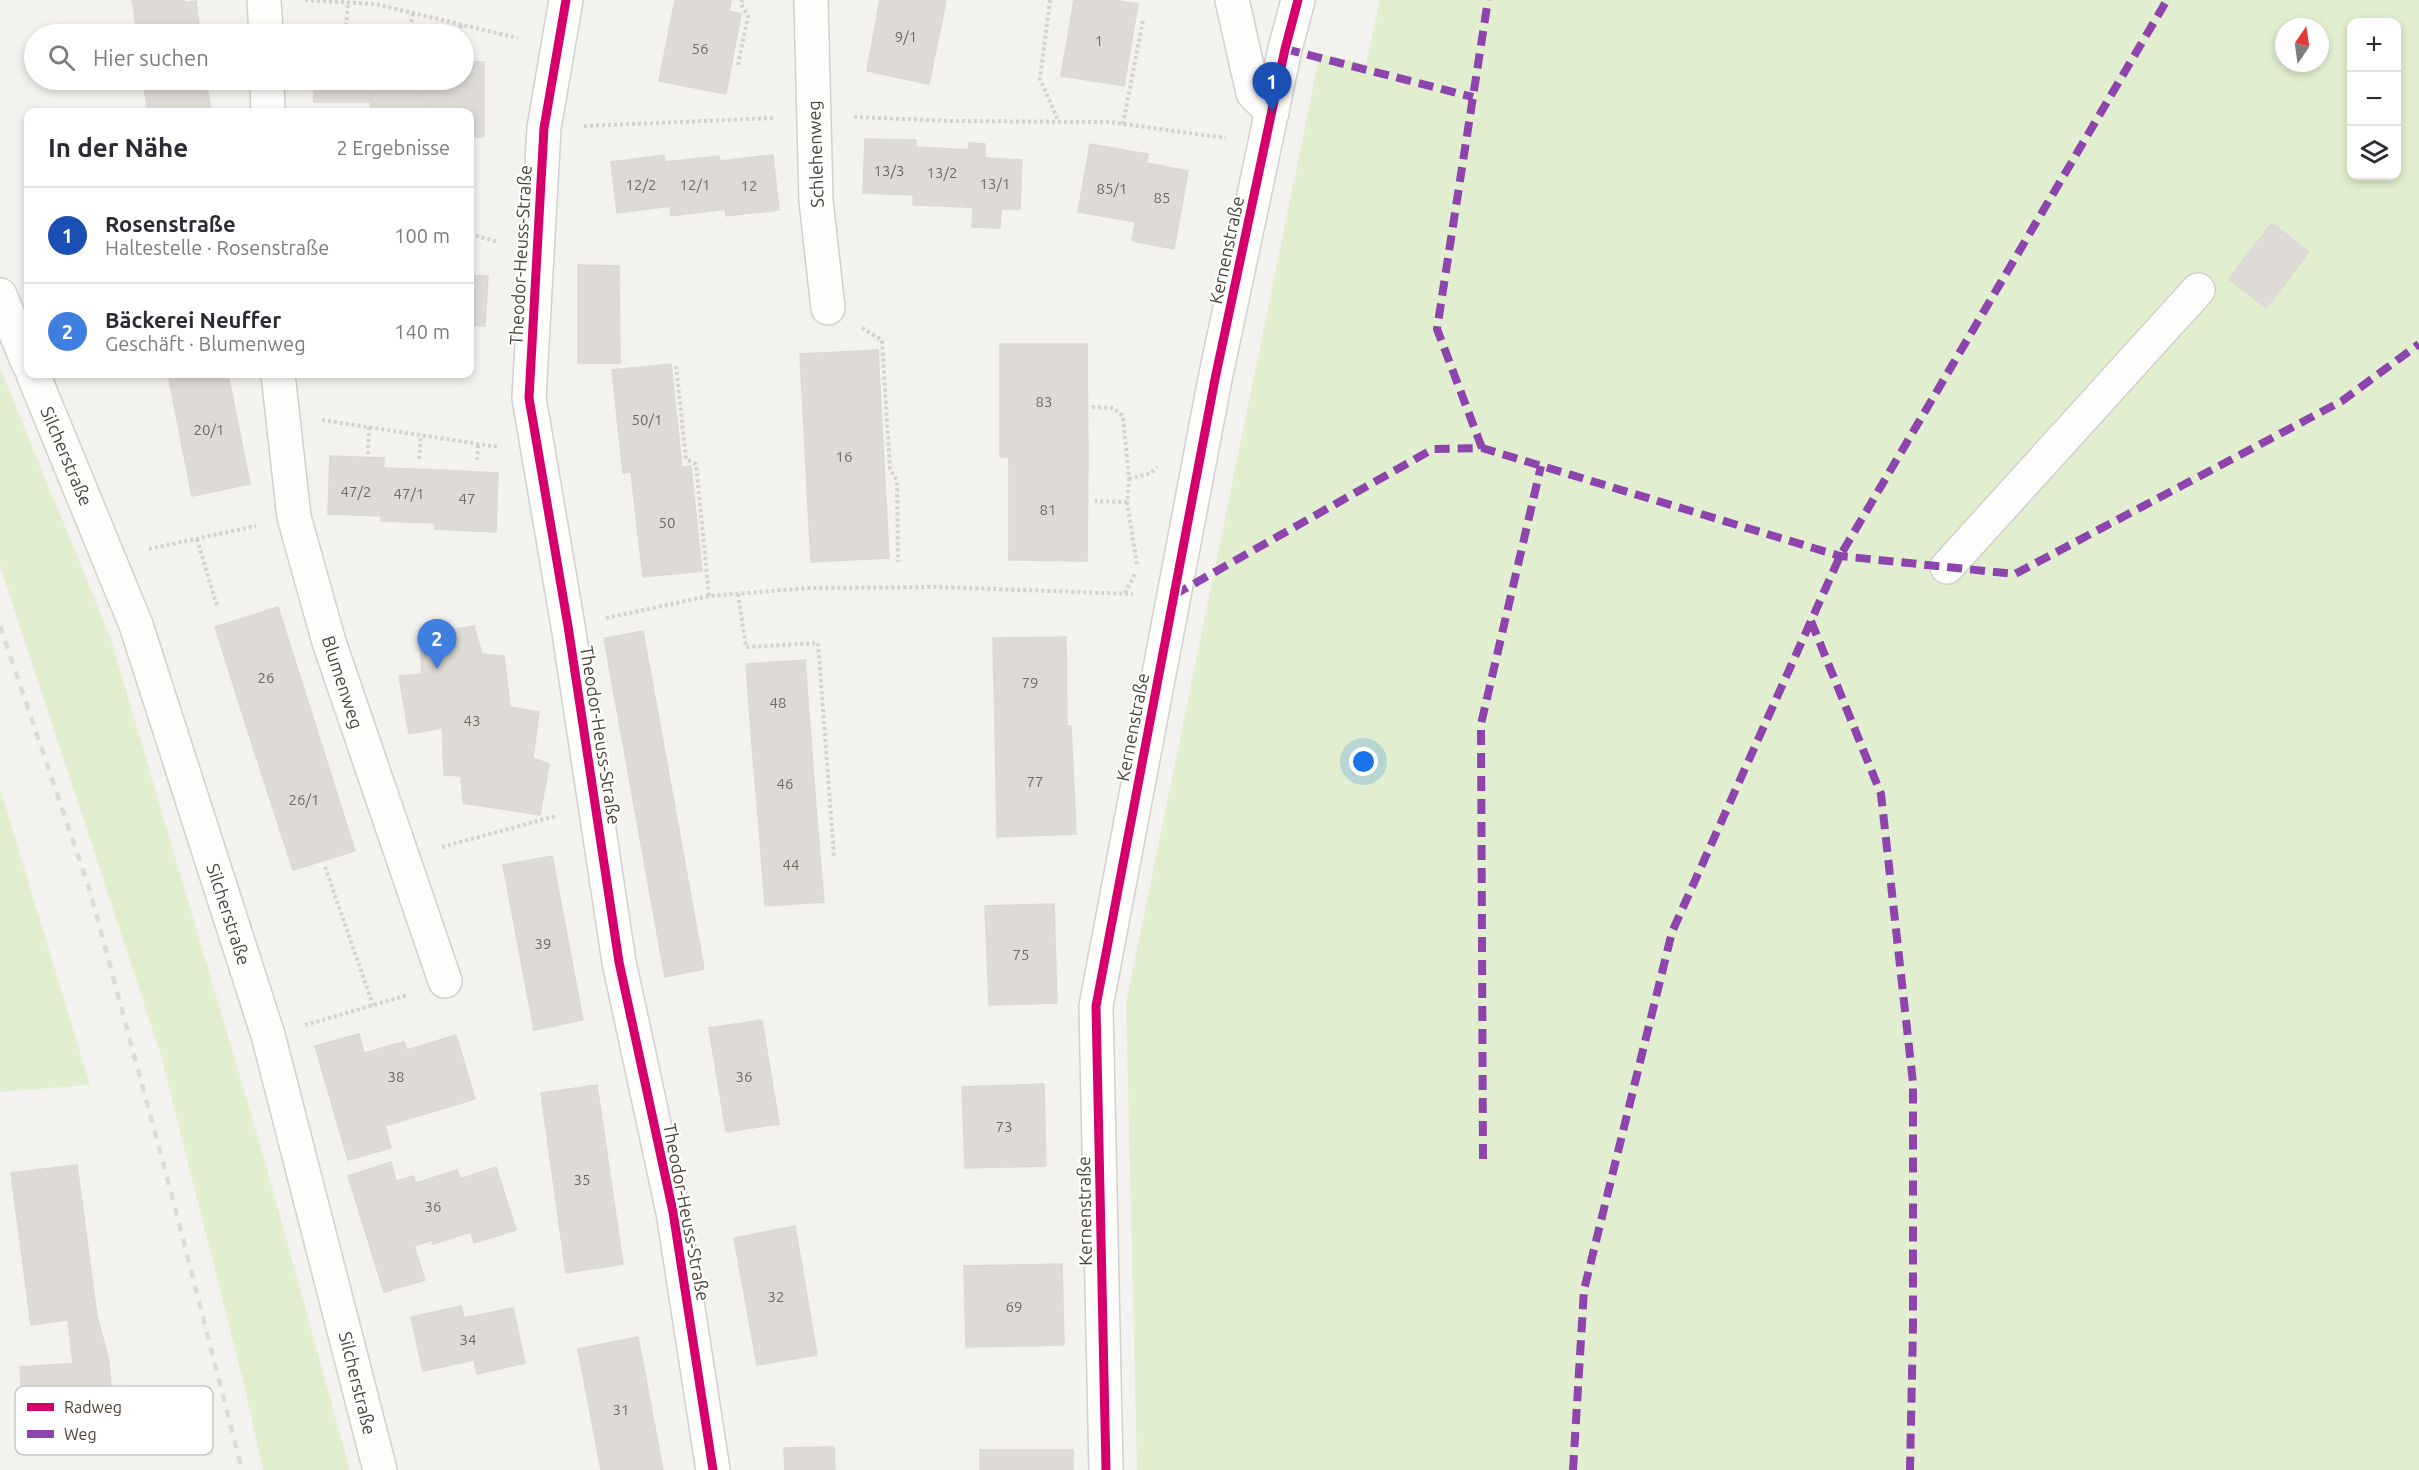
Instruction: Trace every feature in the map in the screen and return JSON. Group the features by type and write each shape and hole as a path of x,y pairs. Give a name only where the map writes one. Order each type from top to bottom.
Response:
{"street":[{"path":"264,0 265,24"},
{"name":"Theodor-Heuss-Straße","path":"566,0 544,128 529,398 568,626 619,962 673,1212 714,1470"},
{"name":"Schlehenweg","path":"811,0 816,201 828,308"},
{"path":"1232,0 1252,93 1272,112"},
{"name":"Kernenstraße","path":"1106,1470 1096,1006 1215,379 1298,0"},
{"path":"267,90 268,108"},
{"path":"1947,567 2198,290"},
{"path":"0,296 24,353"},
{"name":"Silcherstraße","path":"35,378 123,589 268,1035 380,1470"},
{"name":"Blumenweg","path":"278,378 294,517 329,642 445,981"}],"path":[{"path":"304,0 375,4 457,24"},
{"path":"738,65 748,16 741,4 742,0"},
{"path":"1050,0 1040,79 1059,122"},
{"path":"346,24 348,3"},
{"path":"411,24 413,13"},
{"path":"1124,124 1143,20"},
{"path":"474,28 558,48"},
{"path":"544,128 813,116 1124,124 1266,144"},
{"path":"828,308 882,340 890,470 897,480 898,562"},
{"path":"676,366 687,459 696,464 710,596"},
{"path":"1092,406 1113,408 1123,416 1129,479 1127,502 1138,568"},
{"path":"283,414 538,453"},
{"path":"368,454 369,427"},
{"path":"420,435 420,459"},
{"path":"477,460 478,444"},
{"path":"1095,501 1127,502"},
{"path":"123,589 146,580 139,552 294,517"},
{"path":"197,539 217,606"},
{"path":"568,626 710,596 810,588 937,587 1174,596"},
{"path":"738,594 746,647 818,643 834,856"},
{"path":"403,858 595,806"},
{"path":"325,867 374,1005"},
{"path":"268,1035 374,1005 445,981"}],"green space":[{"path":"1380,0 2419,0 2419,1470 1137,1470 1126,1003 1320,53 1366,64"},
{"path":"0,368 110,636 264,1158 350,1470 263,1470 244,1385 160,1052 0,566"},
{"path":"0,788 90,1085 0,1092"}],"building":[{"path":"132,0 184,0 185,2 134,9"},
{"path":"675,0 731,0 729,11 741,14 726,94 659,81"},
{"path":"880,0 946,1 929,84 867,71"},
{"path":"1074,0 1112,0 1138,4 1124,86 1061,76"},
{"path":"196,1 199,24 136,24 134,9"},
{"path":"474,62 484,62 484,137 474,137 474,108 425,108 424,90 474,90"},
{"path":"145,90 208,90 210,108 147,108"},
{"path":"314,90 370,90 370,102 314,102"},
{"path":"370,90 424,90 425,108 371,108"},
{"path":"865,139 916,140 913,195 863,193"},
{"path":"969,143 985,144 985,158 1022,160 1020,209 1001,209 1000,228 972,227 973,208 967,207"},
{"path":"1090,144 1148,154 1136,222 1078,212"},
{"path":"916,147 969,150 967,207 913,205"},
{"path":"664,155 671,206 617,213 611,162"},
{"path":"773,155 779,210 726,216 720,161"},
{"path":"719,156 726,209 671,216 665,162"},
{"path":"1146,163 1188,171 1174,249 1132,241"},
{"path":"2272,223 2309,252 2266,308 2229,279"},
{"path":"578,265 619,266 620,363 578,363"},
{"path":"474,275 488,276 485,326 474,325"},
{"path":"1000,344 1087,344 1088,457 1000,457"},
{"path":"878,350 889,558 811,562 800,354"},
{"path":"671,364 682,467 623,473 612,370"},
{"path":"169,378 229,378 250,484 192,496"},
{"path":"330,456 384,458 382,516 328,514"},
{"path":"1009,457 1088,457 1087,561 1009,560"},
{"path":"691,466 702,571 643,577 631,472"},
{"path":"384,468 437,470 435,523 381,521"},
{"path":"437,470 498,473 496,532 435,529"},
{"path":"278,607 316,727 253,747 215,627"},
{"path":"474,626 482,654 504,656 510,707 539,712 533,758 549,764 540,815 463,803 461,776 444,775 442,728 409,734 399,676 422,674 420,635"},
{"path":"643,631 704,969 665,977 604,638"},
{"path":"1066,637 1067,727 995,728 993,638"},
{"path":"805,660 811,740 752,745 746,664"},
{"path":"1071,726 1076,834 997,837 995,728"},
{"path":"316,727 355,851 293,870 253,747"},
{"path":"811,740 817,821 759,826 752,745"},
{"path":"817,821 824,902 765,906 759,826"},
{"path":"552,856 583,1020 534,1030 503,865"},
{"path":"1054,904 1057,1003 989,1005 985,906"},
{"path":"762,1020 779,1124 726,1132 709,1028"},
{"path":"359,1034 364,1053 404,1042 407,1050 456,1035 475,1099 385,1126 391,1148 348,1160 315,1046"},
{"path":"1044,1084 1046,1166 965,1168 962,1087"},
{"path":"597,1085 623,1264 566,1273 541,1093"},
{"path":"391,1162 396,1181 413,1176 416,1183 457,1170 460,1179 496,1167 516,1230 474,1243 471,1232 433,1244 432,1240 414,1246 425,1280 384,1292 348,1176"},
{"path":"77,1165 97,1316 31,1325 11,1173"},
{"path":"795,1226 817,1355 757,1365 734,1238"},
{"path":"1062,1264 1064,1345 966,1347 964,1266"},
{"path":"461,1306 464,1318 513,1308 525,1363 477,1374 474,1360 423,1371 411,1317"},
{"path":"97,1316 109,1361 73,1363 68,1320"},
{"path":"638,1337 663,1470 601,1470 578,1349"},
{"path":"109,1361 111,1386 21,1386 20,1367"},
{"path":"834,1447 835,1470 785,1470 784,1448"},
{"path":"980,1450 1073,1450 1073,1470 980,1470"}],"railway":[{"path":"0,626 90,891 173,1200 242,1470"}],"marked path":[{"path":"1482,448 1437,329 1488,0"},
{"path":"1573,1470 1584,1290 1672,932 1840,556 2167,0"},
{"path":"1285,49 1473,97"},
{"path":"1174,595 1433,449 1482,448 1840,556 2015,574 2342,401 2419,344"},
{"path":"1483,1159 1481,724 1541,466"},
{"path":"1811,621 1881,794 1913,1083 1913,1326 1910,1470"}],"cycle path":[{"path":"566,0 544,128 529,398 568,626 619,962 673,1212 713,1470"},
{"path":"1106,1470 1096,1006 1215,379 1285,49 1298,0"}],"place":[{"name":"Rosenstraße","path":"1272,112"},
{"name":"Bäckerei Neuffer","path":"437,669"}]}
